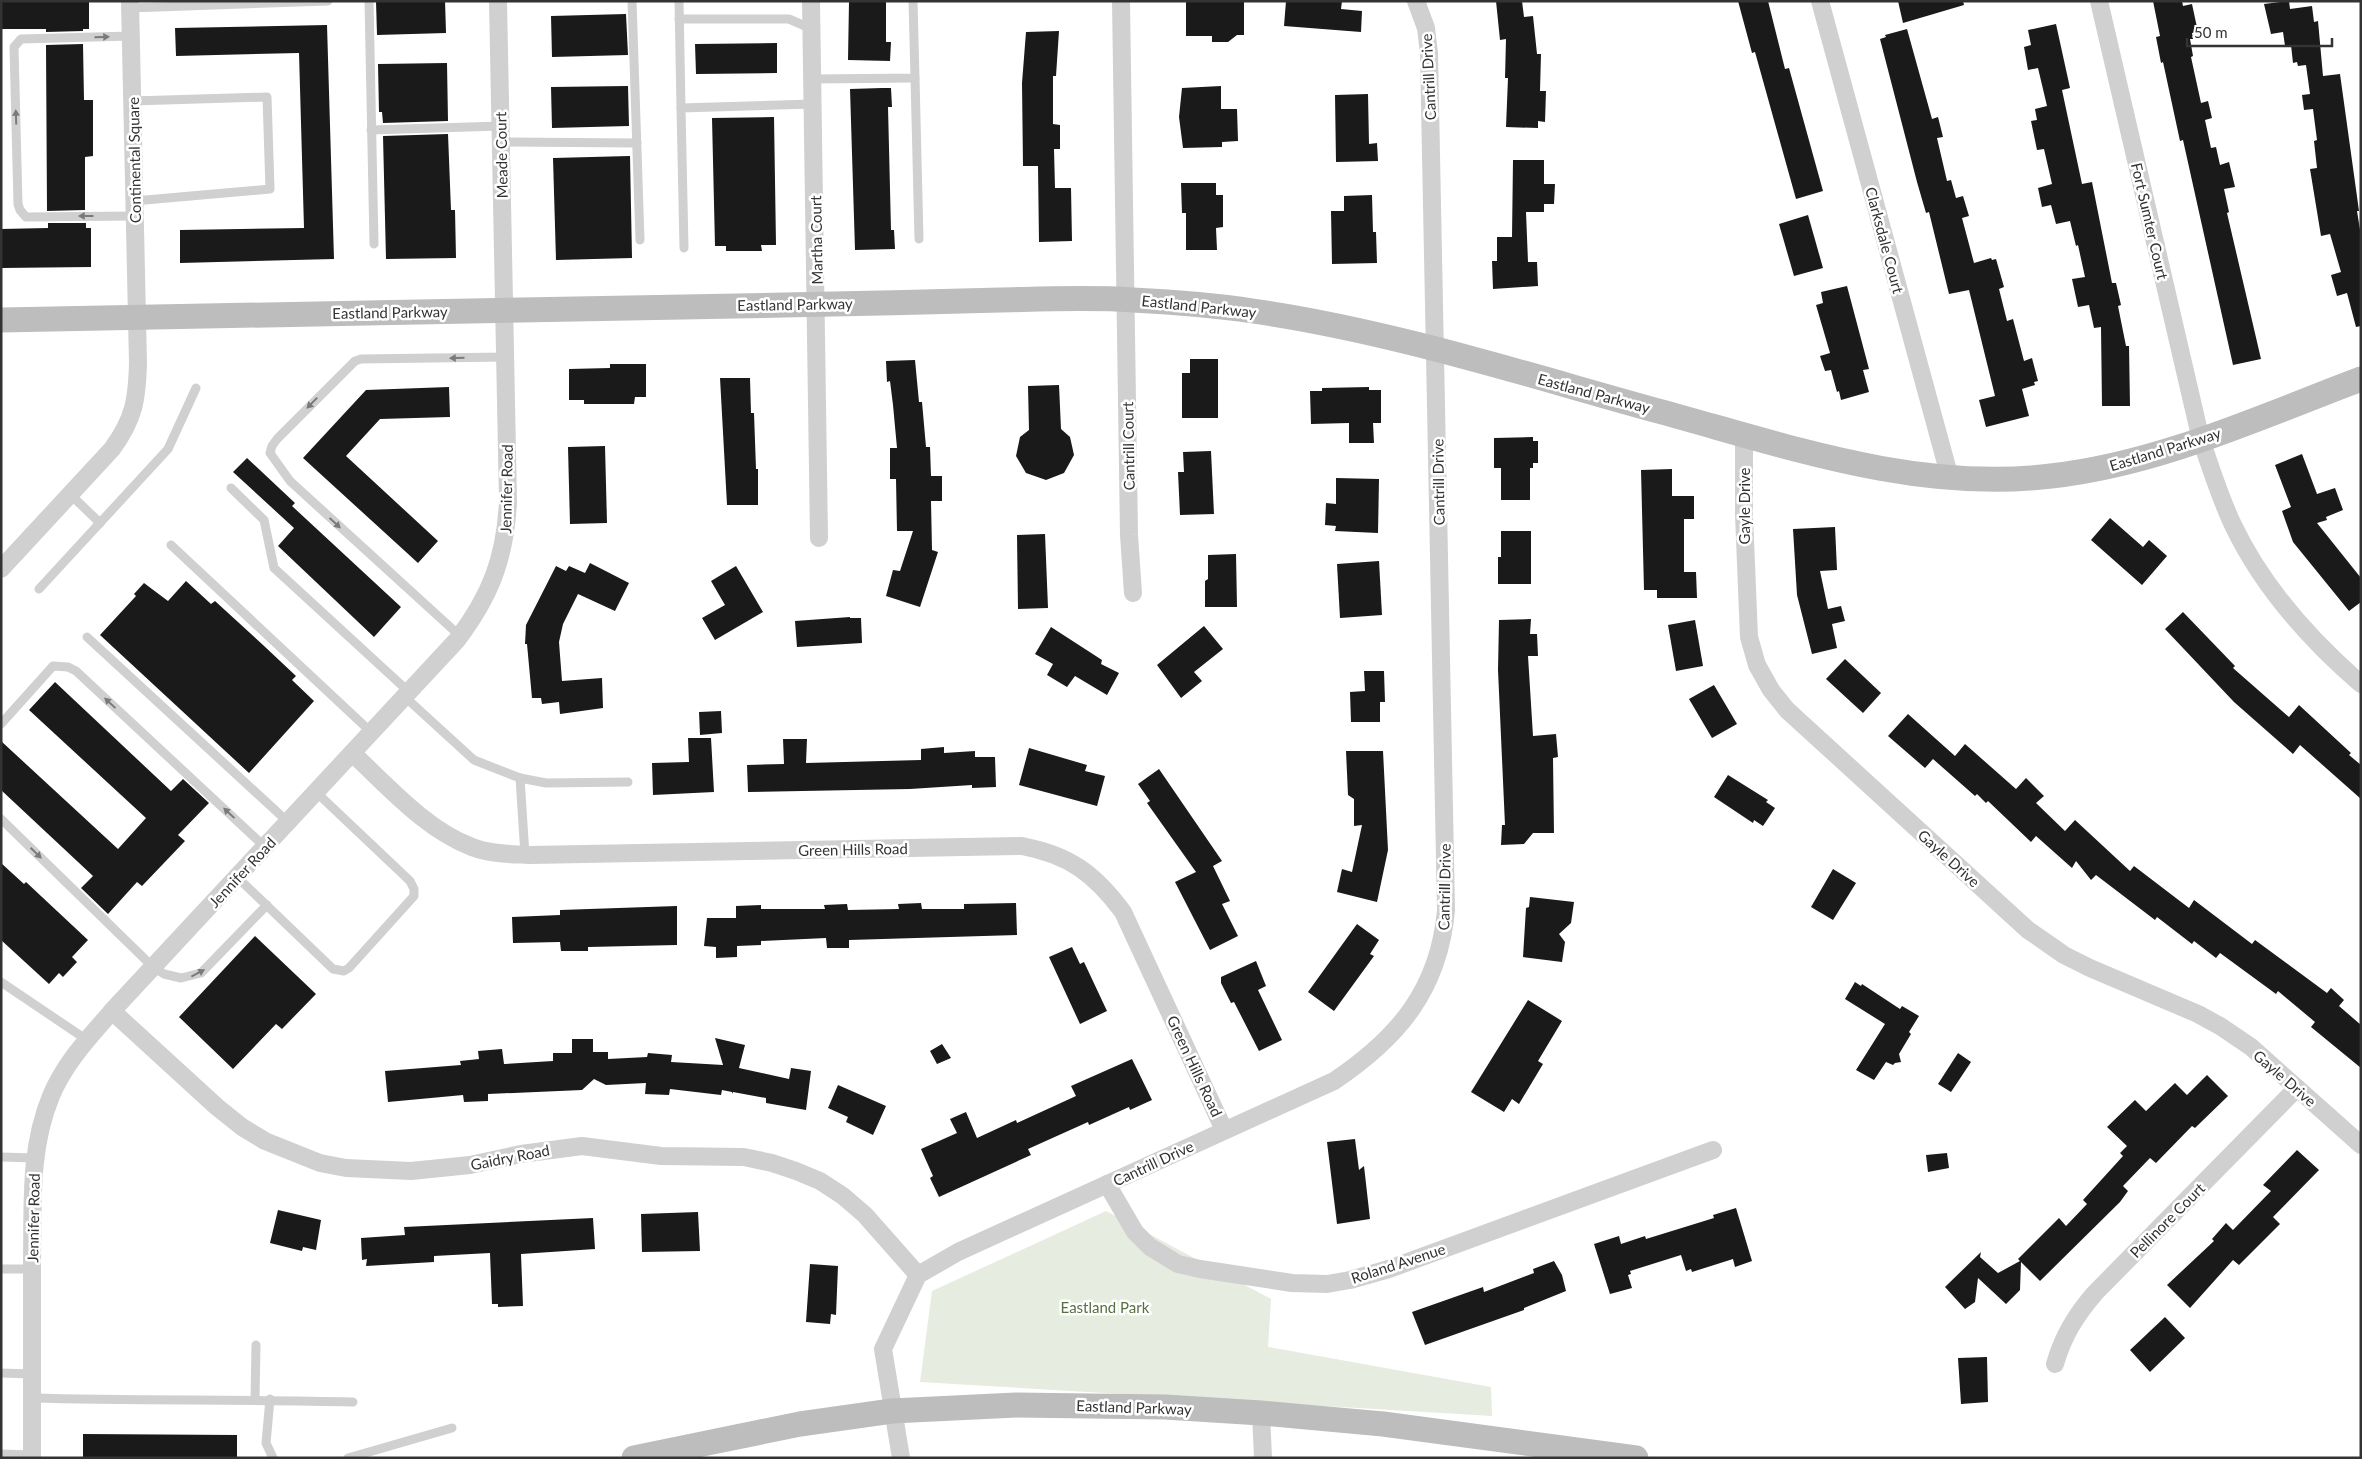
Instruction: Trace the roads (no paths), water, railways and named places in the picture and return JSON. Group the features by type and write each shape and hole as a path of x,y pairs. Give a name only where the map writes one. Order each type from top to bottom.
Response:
{"street":[{"name":"Meade Court","path":"498,1 505,309"},
{"name":"Martha Court","path":"811,1 819,538"},
{"path":"1121,1 1126,299"},
{"name":"Cantrill Drive","path":"918,1275 958,1252 1334,1081 1365,1060 1388,1040 1408,1016 1424,990 1440,949 1446,910 1429,53 1426,28 1416,1"},
{"name":"Clarksdale Court","path":"1820,1 1950,478"},
{"name":"Fort Sumter Court","path":"2099,1 2201,440 2233,526 2268,585 2291,616 2361,684"},
{"name":"Continental Square","path":"1,569 112,450 130,420 136,402 138,318 130,5"},
{"name":"Eastland Parkway","path":"1,320 505,309 1126,299 1256,311 1334,326 1435,350 1744,435 1879,469 1909,475 1983,480 2055,476 2116,466 2201,440 2361,379"},
{"name":"Cantrill Court","path":"1126,299 1129,535 1134,593"},
{"name":"Jennifer Road","path":"32,1456 32,1269 35,1158 41,1123 51,1096 65,1067 112,1011 460,636 486,598 495,577 503,549 508,502 505,309"},
{"name":"Gayle Drive","path":"1744,435 1744,515 1749,637 1757,665 1770,690 1787,710 2028,930 2064,955 2220,1026 2251,1047 2361,1144"},
{"name":"Green Hills Road","path":"352,753 421,816 454,839 474,848 491,852 525,855 1022,846 1047,851 1068,859 1107,890 1123,912 1224,1130"},
{"name":"Gaidry Road","path":"112,1011 217,1107 242,1127 265,1141 311,1160 346,1168 411,1171 470,1166 522,1154 582,1146 661,1156 744,1157 772,1163 820,1182 843,1196 864,1215 918,1275"},
{"name":"Pellinore Court","path":"2055,1364 2067,1331 2078,1313 2095,1293 2297,1088"},
{"name":"Roland Avenue","path":"1106,1184 1135,1232 1150,1247 1178,1264 1292,1283 1327,1284 1350,1280 1389,1269 1713,1150"},
{"path":"902,1458 882,1349 918,1275"},
{"name":"Eastland Parkway","path":"634,1458 800,1424 892,1411 1016,1405 1165,1407 1260,1413 1383,1424 1578,1454 1636,1458"},
{"path":"1260,1413 1263,1458"}],"lane":[{"path":"130,5 328,1"},
{"path":"369,1 374,244"},
{"path":"632,1 640,240"},
{"path":"679,1 684,248"},
{"path":"914,1 919,239"},
{"path":"679,19 788,19 812,29"},
{"path":"131,36 21,39 14,48 18,204 22,214 26,216 134,208 270,189 267,97 132,101"},
{"path":"813,79 915,78"},
{"path":"681,108 813,104"},
{"path":"371,130 501,134 637,143"},
{"path":"460,636 290,481 270,452 277,439 355,361 361,359 506,357"},
{"path":"39,589 168,449 196,388"},
{"path":"231,488 264,520 274,568 474,760 520,778 546,784 628,782"},
{"path":"70,494 100,523"},
{"path":"171,546 372,732"},
{"path":"86,637 288,822"},
{"path":"1,724 53,666 68,667 76,671 265,847"},
{"path":"520,778 525,855"},
{"path":"237,877 333,969 344,971 350,968 414,896 414,889 410,881 316,792"},
{"path":"1,819 153,967 164,974 181,978 201,973 267,905"},
{"path":"1,982 87,1040"},
{"path":"1,1157 35,1158"},
{"path":"1,1269 32,1269"},
{"path":"255,1399 256,1345"},
{"path":"1,1373 32,1374"},
{"path":"32,1398 133,1400 270,1399 353,1402"},
{"path":"270,1399 266,1443 273,1458"},
{"path":"348,1458 452,1428"},
{"path":"1,1454 32,1456"}],"park label":[{"name":"Eastland Park","path":"1105,1307"}]}
